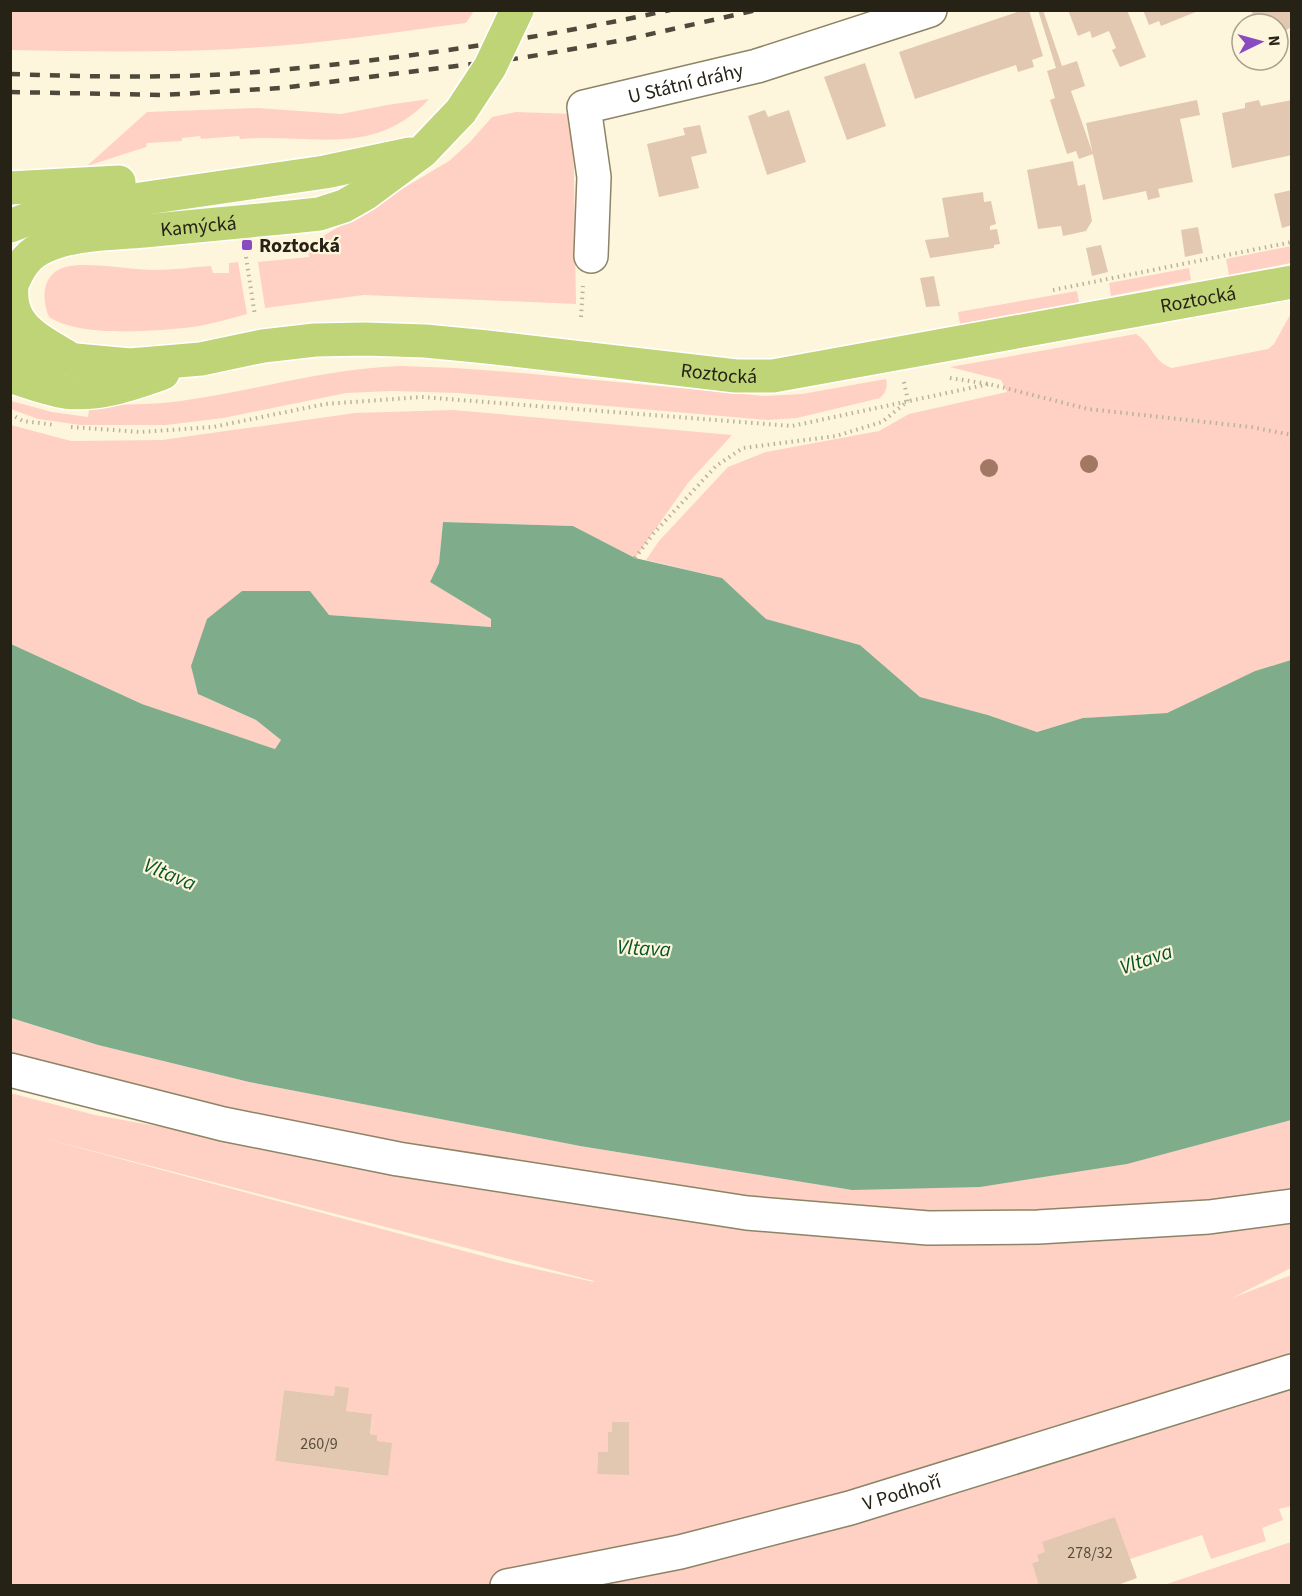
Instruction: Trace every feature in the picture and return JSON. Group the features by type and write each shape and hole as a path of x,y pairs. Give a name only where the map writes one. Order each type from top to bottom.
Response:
{"main road":[{"name":"Kamýcká","path":"11,287 21,265 30,255 39,249 64,240 318,214 344,206 365,194 423,151 460,111 490,67 517,10"},
{"name":"Kamýcká","path":"10,226 44,213 362,166 423,151"},
{"path":"10,188 190,178 288,178"},
{"path":"10,262 13,275 11,287"},
{"name":"Roztocká","path":"10,350 32,356 129,365 201,360 263,346 315,340 365,339 487,347 736,376 773,376 1292,282"},
{"name":"Roztocká","path":"11,287 16,316 24,327 35,337 70,359"},
{"path":"10,376 66,392 93,392 119,388 201,360"}],"street":[{"name":"U Státní dráhy","path":"587,270 594,177 584,107 757,66 930,10"},
{"path":"10,1070 224,1124 398,1159 747,1213 928,1228 1027,1227 1209,1217 1292,1206"},
{"name":"V Podhoří","path":"507,1586 680,1552 850,1508 1292,1371"}],"path":[{"path":"1052,291 1292,242"},
{"path":"246,256 256,320"},
{"path":"581,317 587,270"},
{"path":"948,378 989,384 1088,409 1251,427 1292,435"},
{"path":"68,426 141,432 213,428 325,404 422,397 792,426 989,384"},
{"path":"635,558 654,533 716,466 743,448 836,436 882,422 908,401"},
{"path":"10,414 22,421 57,425"}],"shaded area":[{"path":"11,10 474,11 466,23 323,41 210,50 110,51 11,50"},
{"path":"429,99 408,118 386,130 363,136 316,140 240,139 239,136 201,139 200,136 182,138 182,141 147,143 146,147 87,166 147,112 258,108 341,114"},
{"path":"516,112 573,114 576,304 364,295 265,308 258,262 309,257 308,245 449,161 492,117"},
{"path":"1291,246 1291,263 1229,275 1226,259"},
{"path":"238,262 247,314 220,321 193,327 159,330 99,330 63,324 49,317 46,310 45,294 48,280 58,270 66,267 97,265 169,270 211,266 213,273 229,273 229,263"},
{"path":"1189,268 1191,280 1111,296 1109,283"},
{"path":"1077,291 1079,302 960,324 958,312"},
{"path":"1290,315 1291,660 1255,671 1167,713 1083,718 1037,732 988,715 920,697 860,645 765,619 722,578 646,560 659,541 728,467 766,452 879,431 909,414 1007,392 1001,380 950,367 1136,334 1161,362 1172,368 1268,349 1274,344"},
{"path":"401,366 522,373 765,396 802,394 886,379 887,384 880,398 797,418 768,420 458,393 392,391 346,393 223,418 166,425 80,425 38,419 11,409 11,401 52,412 88,417 90,404 175,402 347,371"},
{"path":"453,410 732,435 688,483 635,558 573,526 443,522 439,563 430,582 491,619 492,627 329,615 198,694 256,720 281,740 275,749 142,704 11,644 11,425 71,441 162,440 355,413"},
{"path":"10,1018 98,1045 249,1082 580,1146 852,1190 1291,1120 1291,1196 928,1221 746,1206 195,1110 11,1058"},
{"path":"10,1093 95,1115 638,1212 1291,1221 1291,1268 1232,1298 1291,1275 1291,1360 742,1536 497,1586 11,1585","holes":["35,1136 594,1281 594,1282 509,1263","335,1387 346,1411 372,1414 370,1434 377,1435 388,1476 275,1461 284,1390 334,1396","612,1422 629,1422 629,1474 597,1474 598,1452 608,1452 608,1432 612,1432"]},
{"path":"1291,1384 1291,1506 1279,1509 1283,1520 1262,1528 1266,1541 1211,1559 1202,1535 1130,1559 1115,1517 1045,1552 1039,1561 1032,1563 1039,1585 561,1586"},
{"path":"1291,1542 1291,1585 1164,1585"}],"water":[{"name":"Vltava","path":"443,522 573,526 635,558 722,578 766,619 860,645 920,697 988,715 1037,732 1083,718 1167,713 1255,671 1291,660 1291,1120 1127,1164 980,1187 852,1190 580,1146 249,1082 98,1045 11,1018 11,644 142,704 275,749 281,740 256,720 198,694 191,666 207,619 242,591 310,591 329,615 491,627 491,619 430,582 439,563"}],"building":[{"path":"1023,10 1029,10 1043,56 1032,60 1034,67 1018,72 1016,65 915,99 899,52"},
{"path":"1038,10 1043,10 1062,66 1077,61 1085,86 1071,91 1093,154 1079,159 1076,151 1067,154 1050,100 1055,98 1047,71 1056,68"},
{"path":"1068,10 1127,10 1146,57 1120,67 1112,50 1116,48 1109,31 1092,38 1090,31 1078,36"},
{"path":"1143,10 1198,11 1161,26 1159,21 1149,25"},
{"path":"1250,10 1292,10 1292,26 1290,28 1290,12 1251,12"},
{"path":"865,63 886,126 847,140 824,77"},
{"path":"1197,100 1200,115 1180,119 1193,182 1158,189 1160,197 1148,200 1146,191 1103,200 1086,123"},
{"path":"1259,100 1261,106 1292,100 1292,155 1232,168 1222,113 1245,108 1245,103"},
{"path":"765,110 768,117 789,110 806,162 767,175 748,116"},
{"path":"700,125 707,153 691,157 699,188 659,197 647,144 685,135 683,128"},
{"path":"1073,161 1078,186 1085,184 1092,221 1086,231 1063,236 1061,226 1038,229 1027,170"},
{"path":"1292,190 1292,225 1282,228 1274,194"},
{"path":"983,192 984,202 991,201 996,224 990,226 990,230 997,229 1000,244 994,245 994,248 930,258 925,240 949,237 942,198"},
{"path":"1198,227 1203,253 1185,257 1181,230"},
{"path":"1101,245 1108,272 1092,276 1086,248"},
{"path":"934,276 940,306 926,307 920,278"},
{"path":"335,1386 349,1388 346,1411 372,1414 370,1434 377,1435 377,1441 392,1443 388,1476 275,1461 284,1390 334,1396"},
{"path":"612,1422 629,1422 629,1475 597,1474 598,1452 608,1452 608,1432 612,1432"},
{"path":"1115,1517 1137,1578 1115,1586 1039,1586 1032,1563 1039,1561 1037,1555 1045,1552 1042,1542"}],"railway":[{"path":"10,74 178,76 279,70 377,60 475,46 573,30 670,10"},
{"path":"10,92 163,95 281,88 521,58 624,40 757,10"}],"place":[{"name":"Roztocká","path":"247,245"}]}
